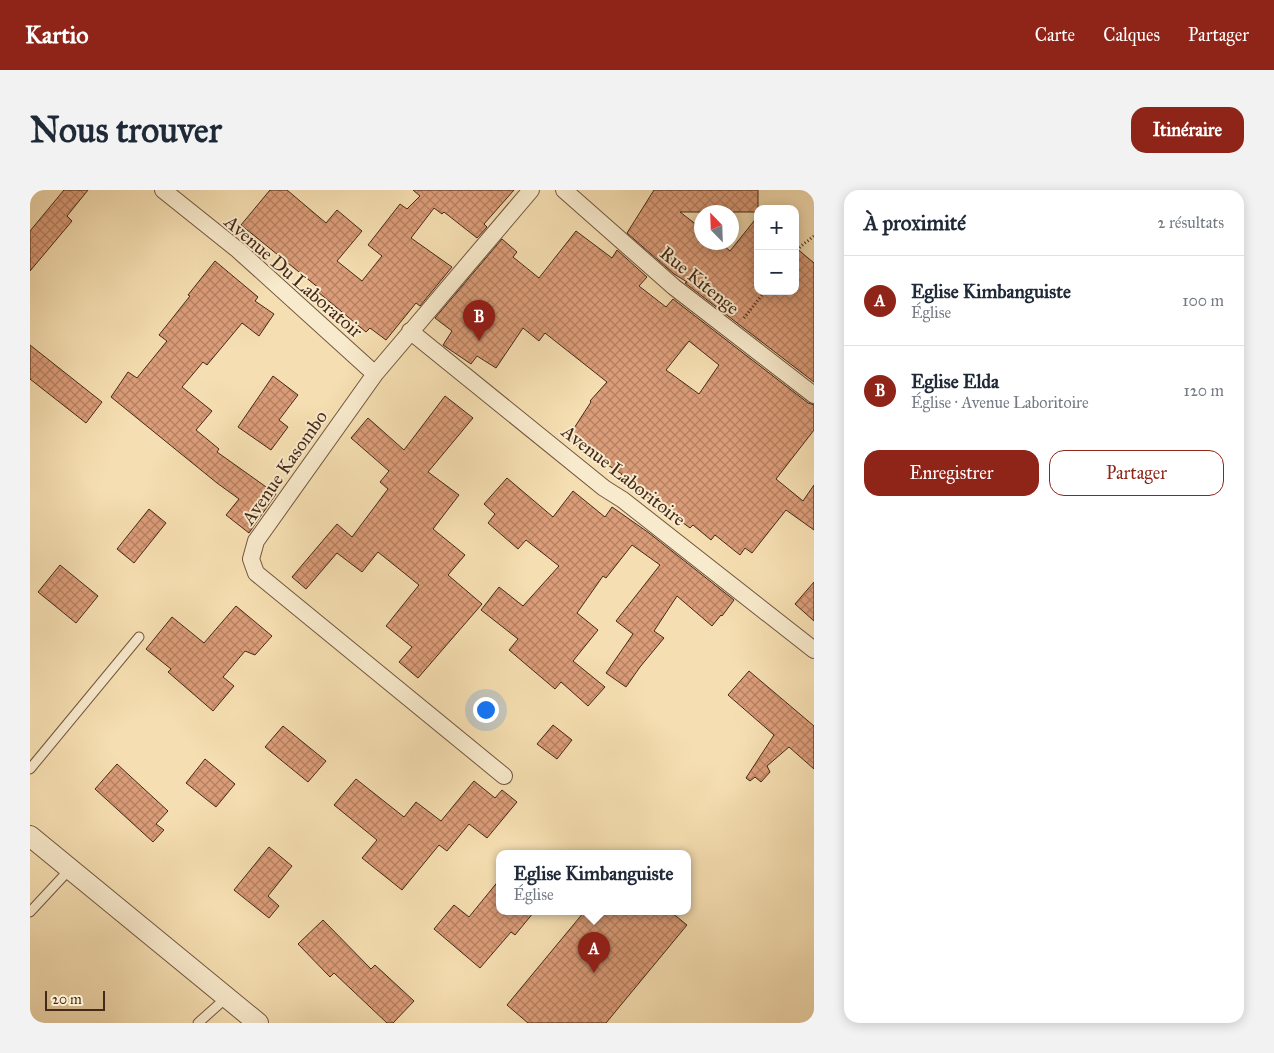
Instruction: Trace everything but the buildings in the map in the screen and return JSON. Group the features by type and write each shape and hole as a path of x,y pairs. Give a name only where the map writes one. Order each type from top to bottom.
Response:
{"street":[{"name":"Avenue Du Laboratoir","path":"162,190 238,250 374,374"},
{"name":"Avenue Kasombo","path":"504,776 256,573 252,559 256,541 374,374 530,190"},
{"name":"Rue Kitenge","path":"564,190 674,287 814,395"},
{"name":"Avenue Laboritoire","path":"410,330 604,488 623,500 814,650"},
{"path":"30,836 258,1023"}],"lane":[{"path":"30,769 139,637"},
{"path":"30,912 70,869"},
{"path":"198,1023 227,997"}],"path":[{"path":"798,250 814,236"},
{"path":"732,332 762,295"}],"place":[{"name":"Eglise Elda","path":"479,341"},
{"name":"Eglise Kimbanguiste","path":"594,973"}]}
